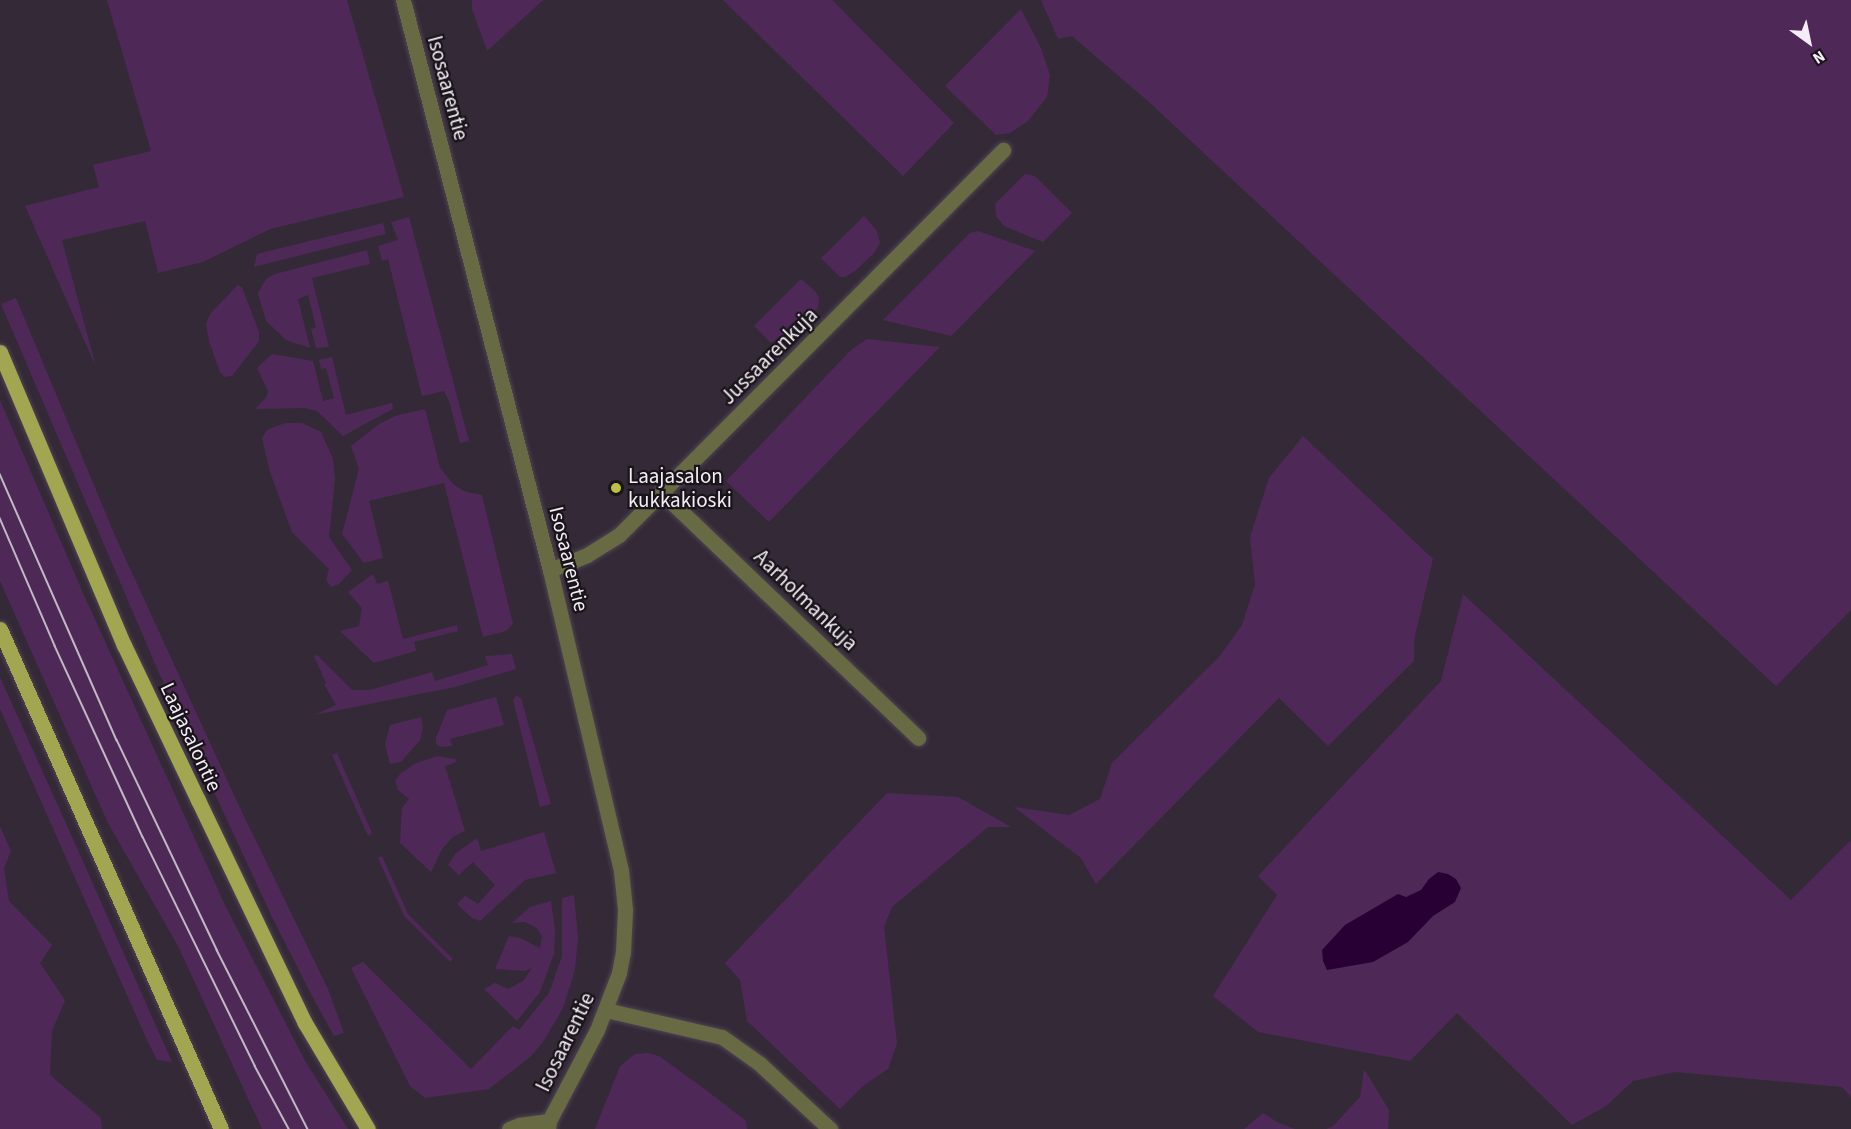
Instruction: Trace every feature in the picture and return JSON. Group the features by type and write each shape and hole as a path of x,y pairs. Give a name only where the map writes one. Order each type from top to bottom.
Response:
{"main road":[{"name":"Laajasalontie","path":"0,352 124,645 305,1023 368,1129"},
{"path":"0,629 221,1129"}],"street":[{"name":"Isosaarentie","path":"403,0 550,570 621,871 625,910 623,952 619,973 606,1010 549,1125 519,1125 509,1129"},
{"name":"Jussaarenkuja","path":"550,570 587,555 619,535 663,494 1003,150"},
{"name":"Aarholmankuja","path":"663,494 918,738"},
{"path":"606,1010 722,1037 760,1064 830,1129"}],"shaded area":[{"path":"107,0 347,0 404,197 270,229 203,262 158,273 145,221 62,240 96,367 25,206 99,187 93,165 151,151"},
{"path":"472,0 543,0 487,51 472,9"},
{"path":"723,0 832,0 954,123 903,176"},
{"path":"1041,0 1851,0 1851,610 1776,686 1149,102 1072,36 1058,39"},
{"path":"1021,9 1041,48 1050,75 1047,97 1028,121 1010,133 996,135 945,86"},
{"path":"1025,174 1035,176 1072,213 1043,242 1004,226 996,216 995,204"},
{"path":"864,216 877,231 880,243 874,253 855,271 845,277 840,277 821,258"},
{"path":"409,217 469,441 460,443 450,404 444,391 422,396 388,259 382,261 378,246 398,240 391,222"},
{"path":"383,223 386,234 254,267 257,254"},
{"path":"978,231 1035,251 951,336 883,320 970,233"},
{"path":"367,250 370,264 312,278 329,347 316,348 311,329 316,327 308,295 298,299 310,348 286,340 266,321 258,293 266,279 275,274"},
{"path":"801,279 816,292 819,298 818,308 780,341 770,342 754,326"},
{"path":"238,285 242,287 259,332 259,341 232,376 225,377 220,372 209,341 206,324 210,314"},
{"path":"16,298 116,538 239,806 328,989 344,1033 334,1036 312,996 271,915 159,673 1,304"},
{"path":"867,339 940,347 769,522 726,481 852,349"},
{"path":"272,354 313,361 323,401 334,398 326,368 321,369 319,360 332,357 346,415 392,403 393,409 343,436 317,411 305,408 255,409 266,398 268,391 257,368"},
{"path":"0,400 83,593 225,905 305,1061 348,1129 262,1129 178,946 108,823 0,581"},
{"path":"425,409 440,468 454,485 466,492 482,495 513,624 506,631 483,637 444,483 369,501 383,558 364,563 342,534 359,469 351,446 379,424 395,416"},
{"path":"285,423 302,423 321,432 333,459 335,479 329,537 352,570 339,584 331,587 326,580 329,569 292,532 270,472 262,438 267,430"},
{"path":"1303,436 1433,559 1414,640 1414,661 1328,746 1279,698 1096,884 1081,858 1014,807 1069,815 1100,799 1112,763 1219,657 1242,625 1255,585 1250,537 1269,478"},
{"path":"373,574 377,584 388,581 403,639 457,625 458,631 414,642 416,651 374,663 340,631 359,626 362,608 348,592"},
{"path":"1463,594 1791,900 1851,840 1851,1097 1842,1087 1675,1072 1633,1081 1606,1106 1572,1125 1457,1013 1410,1061 1258,1032 1213,996 1277,895 1258,876 1441,681"},
{"path":"512,654 516,669 455,687 314,715 336,705 324,684 326,683 314,656 317,655 352,690 370,690 432,672 435,681 488,665 485,656"},
{"path":"0,677 172,1062 157,1060 146,1038 0,709"},
{"path":"516,695 521,698 551,804 540,807 513,700"},
{"path":"496,697 504,725 450,739 452,746 441,747 436,744 436,738 447,710"},
{"path":"421,717 423,727 420,740 401,762 390,764 385,744 390,725"},
{"path":"337,753 372,833 368,836 332,755"},
{"path":"437,756 455,759 456,762 445,766 465,831 454,836 442,849 431,872 400,843 402,808 409,799 398,790 395,781 400,774 414,764"},
{"path":"887,793 958,797 1011,827 988,827 892,907 884,927 897,1043 888,1069 863,1086 840,1109 747,1021 740,980 725,963"},
{"path":"0,826 11,851 4,868 9,901 52,945 40,963 65,1000 52,1031 50,1075 101,1118 102,1129 0,1129"},
{"path":"544,832 556,873 525,880 480,921 472,918 457,904 465,896 478,904 495,885 473,862 459,875 448,865 455,854 477,838 481,851"},
{"path":"382,856 408,914 453,959 450,962 404,916 378,858"},
{"path":"1438,872 1456,879 1461,888 1455,902 1433,916 1408,942 1373,962 1327,970 1322,950 1345,925 1398,894 1406,897 1421,890"},
{"path":"574,895 578,937 575,970 563,1008 543,1042 530,1057 489,1089 425,1098 410,1086 351,968 363,962 471,1069 513,1026 519,1030 549,993 562,956 562,898"},
{"path":"551,901 555,929 554,954 540,992 517,1021 484,989 495,983 508,989 523,981 532,968 524,971 495,969 509,936 520,938 540,948 542,937 537,928 525,922 512,923 530,907"},
{"path":"647,1053 659,1056 706,1090 746,1121 747,1129 595,1129 620,1066 635,1054"},
{"path":"1364,1069 1389,1110 1388,1129 1326,1129 1333,1126 1360,1097"},
{"path":"1263,1113 1279,1123 1295,1129 1244,1129"}],"tram line":[{"path":"0,474 117,740 217,950 308,1129"},
{"path":"0,518 55,646 143,837 255,1066 289,1129"}],"place":[{"name":"Laajasalon kukkakioski","path":"616,488"}]}
